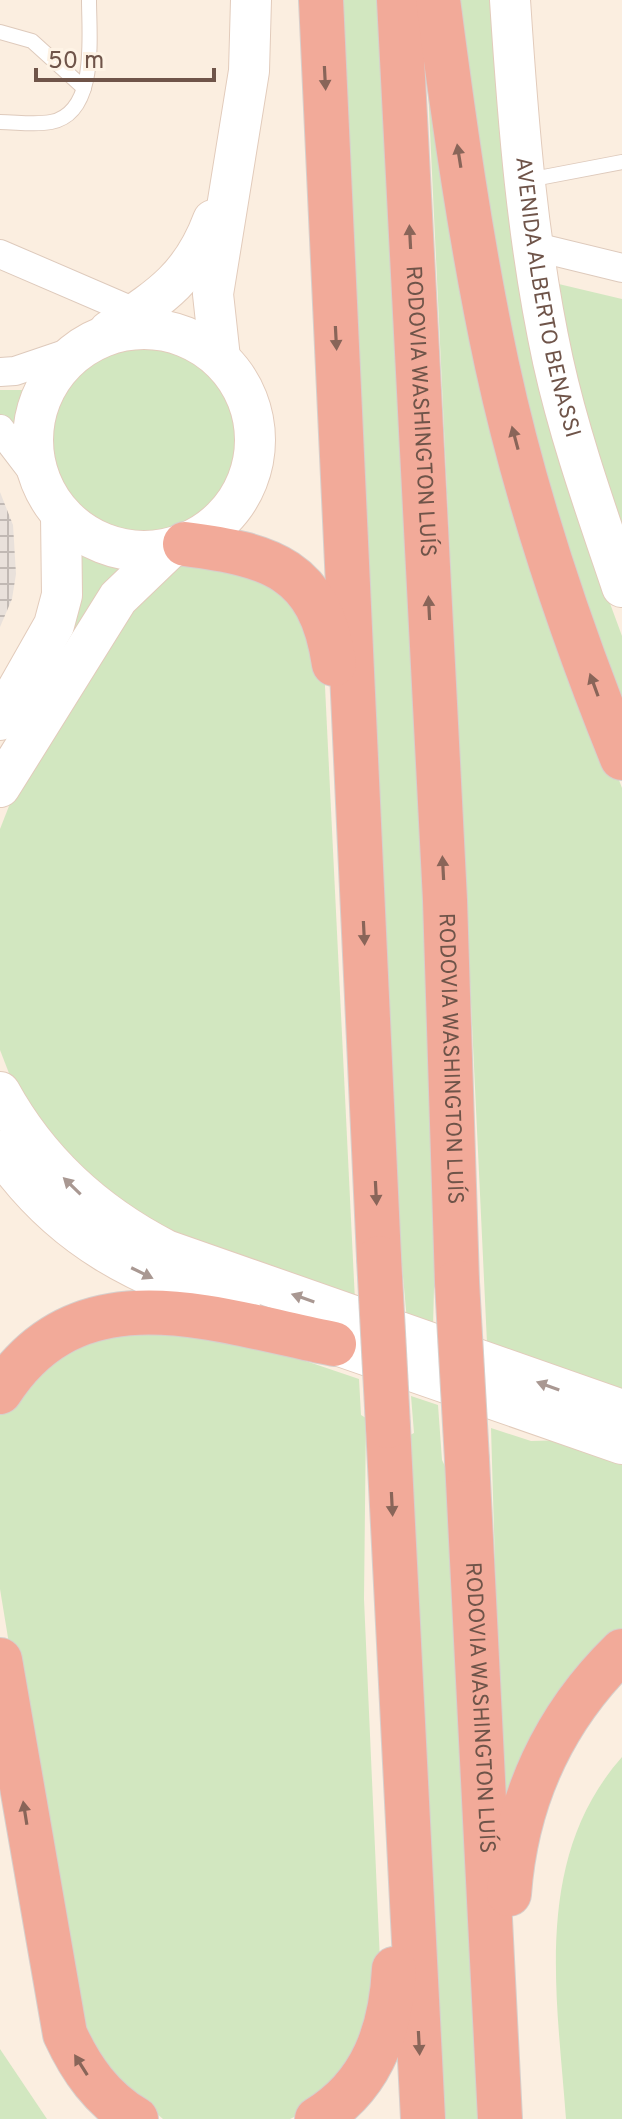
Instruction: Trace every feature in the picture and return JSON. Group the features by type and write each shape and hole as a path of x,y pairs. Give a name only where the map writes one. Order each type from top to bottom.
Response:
{"highway":[{"path":"321,0 379,1258 423,2119"},
{"name":"RODOVIA WASHINGTON LUÍS","path":"399,0 445,900 457,1282 500,2119"},
{"path":"438,0 466,199 498,368 517,444 565,604 622,758"},
{"path":"177,547 243,551 274,563 297,580 314,600 326,623 333,658 361,871"},
{"path":"0,1392 12,1374 55,1334 78,1323 132,1311 189,1315 334,1344"},
{"path":"497,2060 513,1847 528,1795 545,1753 567,1714 596,1677 622,1651"},
{"path":"0,1660 65,2034 78,2062 96,2087 136,2119"},
{"path":"317,2119 351,2091 372,2064 392,2008 404,1755"}],"main road":[{"path":"220,358 213,294 249,71 251,0"},
{"name":"AVENIDA ALBERTO BENASSI","path":"510,0 522,181 554,363 589,489 622,587"},
{"path":"0,720 54,625 62,595 52,499 32,448 36,412 50,379 89,343 150,321 167,293 186,273 201,250 235,160"},
{"path":"0,787 118,598 177,547 213,528 235,505 250,477 256,445 253,413 241,383 220,358 194,339 150,321"},
{"path":"52,499 84,534 111,547 140,551 177,547"},
{"path":"0,1092 36,1147 91,1204 128,1231 166,1250 622,1410"},
{"path":"0,1151 55,1217 108,1255 169,1286 622,1444"}],"street":[{"path":"532,246 622,268"},
{"path":"0,254 150,321"},
{"path":"0,372 15,371 89,343"},
{"path":"0,429 52,499"}],"lane":[{"path":"0,122 52,122 76,108 84,88 89,0"},
{"path":"0,32 32,41 84,88"},
{"path":"522,181 622,162"}],"shaded area":[{"path":"0,492 13,525 16,574 12,599 0,627"}],"green space":[{"path":"335,0 386,0 444,1261 434,1288 433,1328 407,1321 402,1265 394,1255"},
{"path":"444,0 491,0 506,195 590,549 622,636 622,723 529,453"},
{"path":"425,24 576,667 622,788 622,1397 487,1343"},
{"path":"546,281 622,299 622,569"},
{"path":"145,348 163,349 180,355 210,375 230,405 236,422 236,458 230,475 210,505 180,525 163,531 145,532 127,531 110,525 80,505 60,475 54,458 53,440 54,422 60,405 80,375 110,355 127,349"},
{"path":"0,390 32,390 20,434 0,414"},
{"path":"76,553 135,566 66,654"},
{"path":"196,562 290,588 324,666 355,1301 195,1249 92,1187 12,1081 0,1050 0,829 11,801 127,603 177,566"},
{"path":"202,1326 359,1379 361,1415 366,1418 364,1599 381,1984 368,2041 307,2111 290,2119 163,2119 89,2055 44,1857 0,1589 0,1412 76,1336"},
{"path":"411,1396 438,1405 442,1460 454,1485 486,2119 436,2119 404,1438 414,1433"},
{"path":"491,1428 531,1441 569,1440 622,1460 622,1635 502,1803"},
{"path":"622,1757 622,2119 566,2119 556,1977 562,1884 574,1839 593,1797"},
{"path":"0,2049 47,2119 0,2119"}]}
